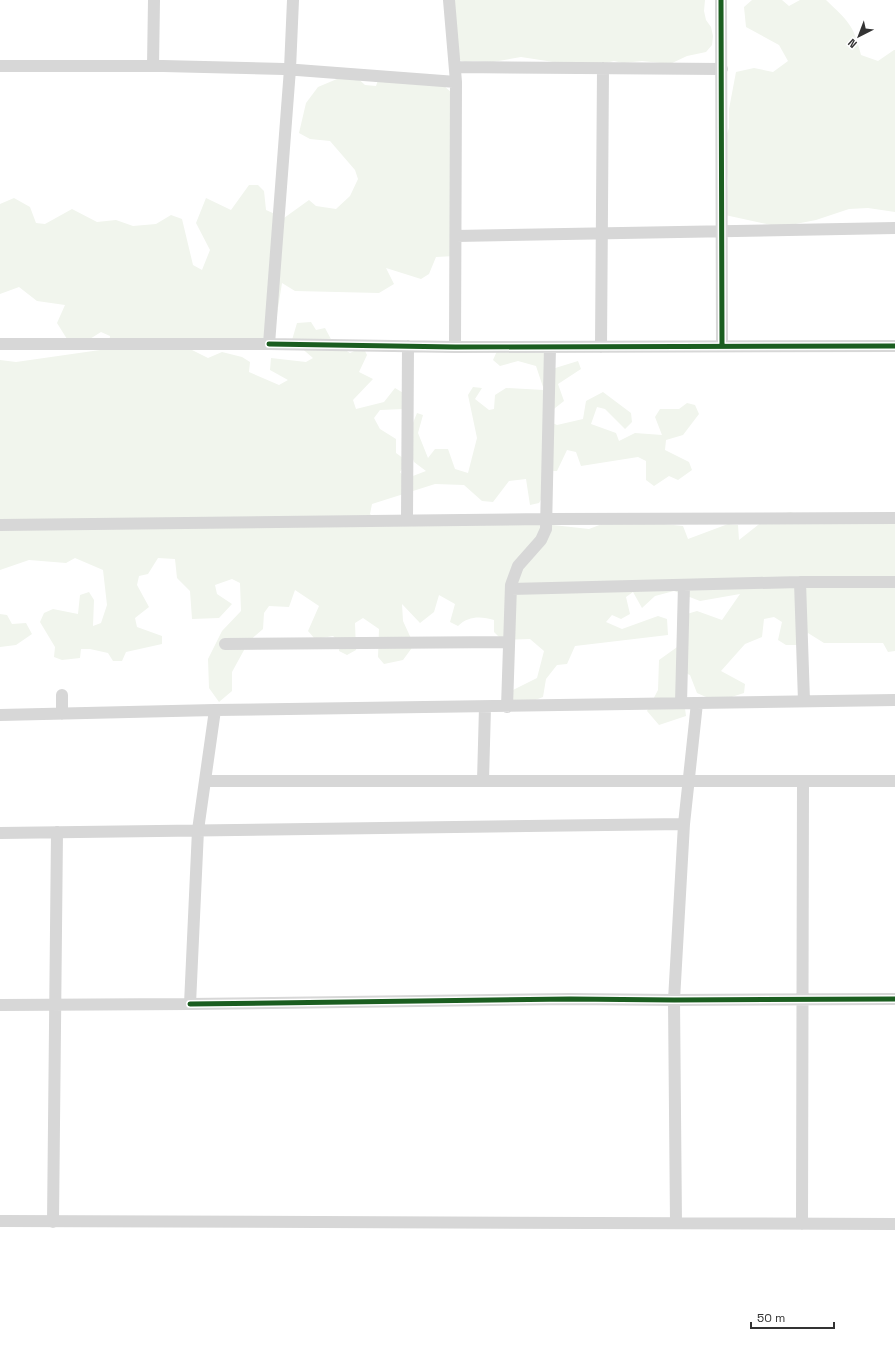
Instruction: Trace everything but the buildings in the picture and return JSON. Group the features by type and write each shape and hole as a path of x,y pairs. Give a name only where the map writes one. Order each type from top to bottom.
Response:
{"street":[{"path":"153,66 154,0"},
{"path":"268,344 290,69 293,0"},
{"path":"449,0 456,67 455,347"},
{"path":"721,0 722,346"},
{"path":"0,66 153,66 290,69 456,82"},
{"path":"456,67 722,68"},
{"path":"601,347 603,68"},
{"path":"456,236 895,228"},
{"path":"0,344 268,344 455,347 895,346"},
{"path":"407,520 408,346"},
{"path":"507,707 511,589 518,566 541,540 546,529 550,347"},
{"path":"0,525 407,520 895,518"},
{"path":"511,589 800,582 895,582"},
{"path":"800,582 804,701"},
{"path":"681,703 684,585"},
{"path":"225,644 509,642"},
{"path":"62,695 62,714"},
{"path":"0,716 215,710 507,707 697,702 895,700"},
{"path":"676,1223 674,1000 684,824 697,702"},
{"path":"483,781 485,707"},
{"path":"190,1004 198,830 215,710"},
{"path":"205,781 895,781"},
{"path":"802,1224 803,781"},
{"path":"0,833 684,824"},
{"path":"53,1222 57,832"},
{"path":"0,1006 570,999 895,999"},
{"path":"0,1222 895,1224"}],"shaded area":[{"path":"454,0 705,0 704,11 706,20 711,27 713,36 712,45 706,52 687,56 670,64 642,61 623,63 614,61 586,67 521,57 493,62 465,62 456,59"},
{"path":"752,0 782,0 789,6 800,0 826,0 840,13 853,30 861,55 878,61 895,50 895,212 868,208 849,209 816,220 780,227 725,215 728,182 723,145 729,128 729,109 736,72 754,68 773,72 788,61 779,45 746,27 744,7"},
{"path":"352,73 365,85 376,86 379,77 443,85 452,93 455,256 436,257 429,274 421,279 386,268 394,284 379,293 295,291 282,283 273,339 186,347 208,358 222,352 242,357 250,362 249,372 279,385 288,380 270,370 271,358 306,362 313,358 292,340 297,323 311,322 316,330 325,328 333,343 350,353 363,347 367,355 359,372 373,379 353,400 356,409 384,402 395,388 410,397 404,409 380,410 374,418 380,429 396,439 396,453 407,461 400,472 405,479 426,471 414,462 406,440 417,413 423,415 418,433 428,458 435,449 448,449 455,469 468,473 477,438 468,395 473,387 482,388 475,399 489,410 494,409 495,395 506,388 544,390 536,366 518,361 500,366 493,360 497,351 544,353 552,369 578,361 581,369 558,384 564,401 550,412 548,421 557,425 583,419 586,401 603,392 631,413 632,422 625,429 605,409 597,407 591,424 616,433 619,441 635,433 662,435 655,417 660,409 679,409 687,403 695,405 699,414 683,435 666,440 665,450 689,462 692,470 678,480 669,476 654,486 646,480 646,461 638,457 581,466 576,452 567,450 557,471 547,471 543,496 539,503 530,505 526,479 509,481 493,502 482,501 464,485 435,484 372,504 370,514 377,521 473,516 589,529 615,519 683,526 688,539 728,524 738,525 739,540 768,517 790,512 807,517 895,522 895,651 888,652 883,643 824,643 808,633 796,645 786,645 778,640 782,622 774,617 764,619 762,637 745,644 721,671 745,684 744,693 725,699 706,697 697,693 690,675 680,671 686,716 659,725 647,711 658,690 659,660 680,645 680,616 697,611 722,620 740,594 700,601 674,591 655,596 642,608 633,592 626,597 630,614 621,619 612,615 606,622 622,629 658,616 667,619 668,635 575,646 567,664 557,665 546,679 543,697 517,707 511,700 513,690 537,678 544,651 530,639 502,640 494,632 494,620 475,618 466,620 458,626 450,622 455,604 439,595 434,612 420,623 402,604 403,621 414,645 403,660 384,664 378,657 379,629 363,618 355,623 356,650 347,655 339,651 340,642 333,636 315,639 308,631 319,606 295,590 289,607 269,606 264,613 263,629 249,641 232,672 232,691 219,702 209,688 208,659 222,631 241,611 240,583 232,579 215,585 217,594 232,604 219,618 192,619 190,591 177,578 175,559 158,558 148,574 139,576 137,585 149,607 135,618 137,627 162,636 162,644 126,652 122,661 113,661 108,653 90,649 81,649 80,658 62,660 54,657 55,647 40,622 44,613 53,609 78,614 80,595 89,592 94,600 93,626 101,623 107,605 103,570 75,558 66,563 29,560 0,570 0,360 16,362 100,350 109,345 110,336 101,332 85,342 67,339 57,323 65,305 37,301 19,287 0,294 0,204 14,198 30,207 36,223 45,224 72,209 97,222 116,220 133,226 156,224 171,215 182,219 193,265 202,270 210,250 196,223 206,198 231,210 249,185 258,185 264,191 266,210 284,218 309,200 316,206 336,209 350,196 358,179 355,170 330,141 310,139 299,133 306,103 318,87"},
{"path":"0,614 7,615 12,624 26,623 32,634 16,645 0,647"}],"cycle path":[{"path":"721,0 722,346"},
{"path":"269,344 455,347 895,346"},
{"path":"190,1004 570,999 895,999"}]}
